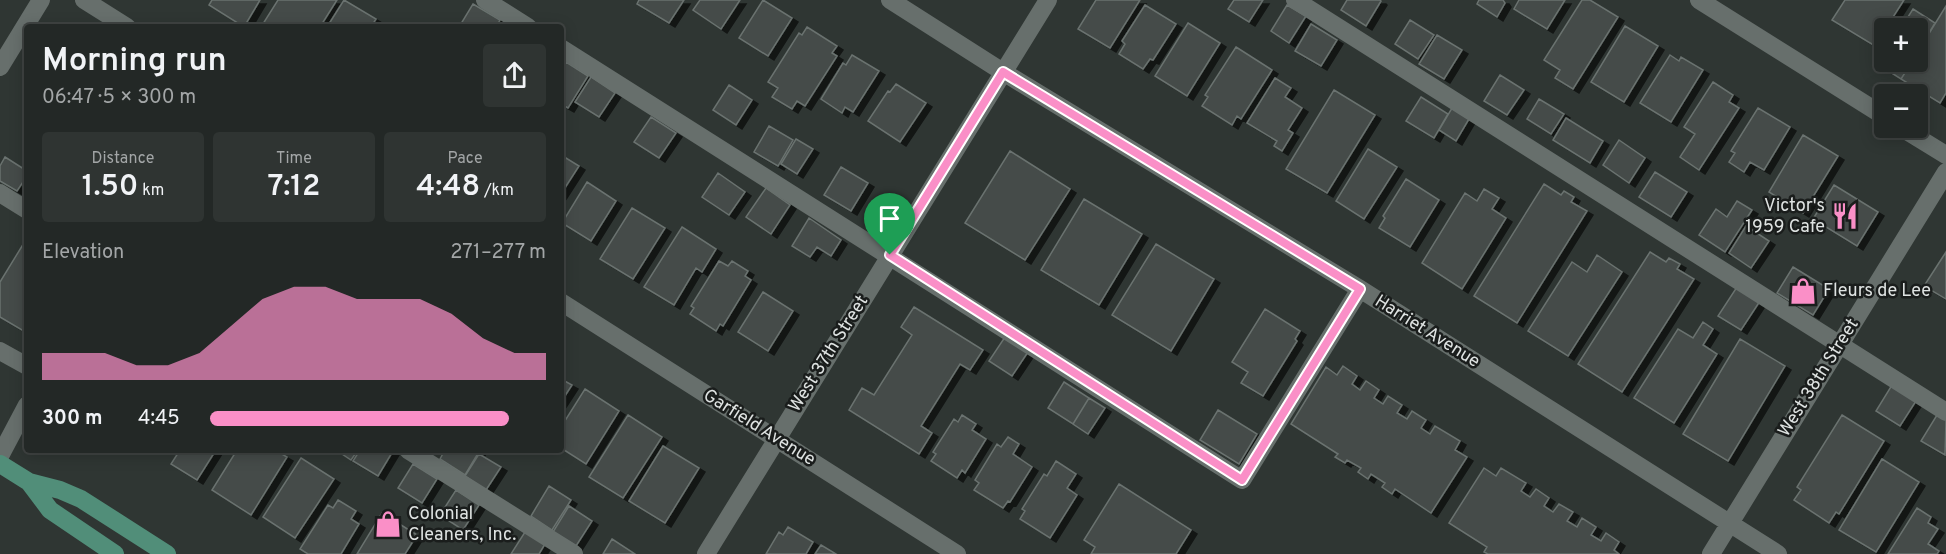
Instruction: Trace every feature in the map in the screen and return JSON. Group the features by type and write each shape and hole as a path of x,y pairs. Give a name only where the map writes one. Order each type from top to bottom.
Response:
{"main road":[{"path":"0,464 28,482 60,490 81,499 167,554"},
{"path":"28,482 50,510 115,554"}],"street":[{"path":"26,24 41,0"},
{"path":"84,0 122,24"},
{"path":"485,0 523,24"},
{"name":"Harriet Avenue","path":"890,0 1003,72 1360,289 1778,554"},
{"name":"West 37th Street","path":"706,554 1048,0"},
{"path":"1295,0 1946,412"},
{"path":"1699,0 1874,110"},
{"path":"0,67 24,28"},
{"path":"564,50 1242,480 1360,289"},
{"path":"1918,138 1946,155"},
{"name":"West 38th Street","path":"1711,554 1946,172"},
{"path":"0,193 24,208"},
{"name":"Garfield Avenue","path":"564,304 957,554"},
{"path":"0,351 24,364"},
{"path":"0,456 24,411"},
{"path":"413,453 574,554"}],"building":[{"path":"212,0 260,0 246,24 239,24 209,5"},
{"path":"278,0 337,0 322,24 263,24"},
{"path":"344,0 376,19 373,24 329,24"},
{"path":"639,0 684,0 669,23 637,4"},
{"path":"700,0 740,0 721,29 693,10"},
{"path":"763,0 792,18 768,56 739,38"},
{"path":"1096,0 1140,0 1110,48 1078,29"},
{"path":"1234,0 1263,0 1249,22 1228,9"},
{"path":"1347,0 1381,1 1366,26 1341,10"},
{"path":"1479,0 1503,0 1505,3 1497,17 1477,4"},
{"path":"1519,0 1565,0 1547,29 1514,9"},
{"path":"1582,0 1590,0 1618,17 1573,89 1555,78 1560,70 1544,60"},
{"path":"1845,0 1904,0 1892,18 1874,18 1874,45 1832,20"},
{"path":"473,4 500,20 498,24 461,24"},
{"path":"1145,5 1176,24 1153,60 1150,59 1143,69 1119,54 1125,44 1122,41"},
{"path":"1287,5 1306,16 1289,43 1271,31"},
{"path":"1946,6 1946,93 1940,103 1928,96 1928,84 1909,84 1901,79 1906,72 1928,72 1928,35"},
{"path":"1913,9 1927,18 1907,18"},
{"path":"1928,19 1935,23 1928,35"},
{"path":"1410,20 1434,35 1418,59 1395,44"},
{"path":"1188,23 1220,43 1187,96 1155,76"},
{"path":"1311,24 1337,40 1321,66 1295,51"},
{"path":"1625,26 1658,46 1624,102 1591,82"},
{"path":"807,27 837,46 832,53 837,56 805,106 797,101 792,109 772,97 778,88 768,82 799,33 802,35"},
{"path":"1437,35 1462,50 1444,79 1419,64"},
{"path":"1236,47 1272,70 1241,119 1237,116 1232,125 1202,106 1208,97 1205,95"},
{"path":"852,55 879,71 853,112 845,107 842,113 821,99 843,63 846,65"},
{"path":"1670,55 1679,61 1681,57 1703,70 1671,122 1640,103"},
{"path":"566,62 588,76 568,108 564,106 564,65"},
{"path":"1890,72 1906,72 1901,79"},
{"path":"1500,75 1524,90 1507,115 1484,101"},
{"path":"591,77 615,93 599,117 575,102"},
{"path":"1275,78 1291,88 1285,97 1302,108 1288,130 1293,133 1282,151 1274,146 1277,141 1247,123"},
{"path":"1713,82 1733,95 1729,102 1739,108 1699,170 1680,157 1695,134 1684,127"},
{"path":"896,84 926,103 900,142 868,121 888,91 890,92"},
{"path":"729,85 752,100 736,125 713,110"},
{"path":"1334,90 1375,115 1327,193 1286,169"},
{"path":"1421,97 1448,114 1434,138 1406,121"},
{"path":"1539,99 1564,114 1551,134 1527,119"},
{"path":"1452,108 1469,119 1456,141 1439,130"},
{"path":"1758,108 1790,127 1764,170 1750,162 1744,172 1729,162 1735,153 1731,151"},
{"path":"651,117 676,133 659,158 634,142"},
{"path":"1566,118 1603,141 1590,163 1553,140"},
{"path":"769,126 793,140 778,166 754,152"},
{"path":"1803,135 1838,156 1803,213 1769,192"},
{"path":"796,139 813,149 797,174 781,164"},
{"path":"1619,140 1645,158 1629,183 1603,165"},
{"path":"1368,149 1397,167 1364,219 1336,201"},
{"path":"1010,151 1070,189 1025,260 965,223"},
{"path":"5,157 24,169 24,180 17,191 0,181 0,166"},
{"path":"564,157 579,166 564,189"},
{"path":"841,167 868,183 851,211 824,195"},
{"path":"1655,172 1687,192 1671,217 1639,197"},
{"path":"718,173 745,192 729,215 702,197"},
{"path":"1406,179 1439,200 1410,247 1379,228 1385,218 1383,216"},
{"path":"587,182 616,201 591,241 564,224 564,220"},
{"path":"1544,184 1561,195 1564,191 1574,197 1571,202 1587,211 1517,323 1474,296"},
{"name":"Victor's 1959 Cafe","path":"1834,185 1878,212 1857,246 1813,219"},
{"path":"766,188 790,205 771,234 746,217"},
{"path":"1484,189 1499,198 1492,209 1506,218 1462,289 1422,263 1465,193 1477,201"},
{"path":"1084,199 1142,234 1099,305 1041,270"},
{"path":"1737,201 1752,210 1725,252 1699,235 1716,209 1727,217"},
{"path":"632,208 665,228 633,279 600,259"},
{"path":"809,218 841,240 831,256 817,247 810,257 792,246"},
{"path":"1746,226 1769,241 1751,268 1729,253"},
{"path":"682,227 716,249 702,272 696,268 674,305 644,287"},
{"path":"24,243 24,331 0,317 0,282"},
{"path":"1156,244 1214,279 1171,351 1112,315"},
{"path":"1650,252 1666,262 1669,258 1680,264 1677,269 1694,279 1622,392 1578,364"},
{"path":"1946,252 1946,299 1924,286"},
{"path":"1597,255 1622,272 1568,356 1528,331 1572,262 1587,272"},
{"path":"719,261 728,266 732,261 748,271 745,276 751,280 723,326 720,324 716,331 690,314 694,308 691,306"},
{"name":"Fleurs de Lee","path":"1793,267 1829,289 1813,315 1777,293"},
{"path":"1737,287 1760,301 1741,330 1718,316"},
{"path":"763,292 793,311 768,351 738,332"},
{"path":"914,307 983,350 970,370 960,364 921,426 932,433 919,454 849,410 862,388 874,395 912,335 901,327"},
{"path":"1265,309 1300,331 1295,339 1297,341 1263,396 1241,383 1248,372 1232,362"},
{"path":"1703,322 1713,329 1703,345 1717,354 1674,423 1634,398 1678,329 1693,338"},
{"path":"1005,337 1028,352 1012,376 989,361"},
{"path":"1740,339 1785,366 1728,461 1683,434"},
{"path":"1343,366 1357,376 1352,384 1360,390 1366,381 1379,390 1374,398 1383,404 1388,396 1402,405 1397,413 1407,419 1412,411 1426,420 1421,428 1430,434 1435,426 1460,441 1455,450 1467,457 1431,513 1395,489 1392,494 1382,487 1385,483 1371,474 1368,479 1358,472 1361,468 1347,460 1345,463 1335,457 1338,454 1291,424 1326,367 1337,375"},
{"path":"564,381 572,385 564,397"},
{"path":"1064,382 1089,398 1073,424 1048,408"},
{"path":"1892,385 1916,401 1900,426 1876,411"},
{"path":"585,389 619,411 586,464 564,450 564,422"},
{"path":"1089,398 1105,408 1088,434 1073,424"},
{"path":"1218,410 1257,434 1239,464 1200,440"},
{"path":"628,415 662,437 623,498 589,477"},
{"path":"962,415 976,424 972,430 986,439 965,473 962,470 957,478 931,461 936,454 933,452 954,419 958,422"},
{"path":"1842,415 1884,441 1839,514 1836,512 1829,523 1794,500 1801,490 1797,487"},
{"path":"1937,415 1946,420 1945,455 1921,441"},
{"path":"1008,437 1019,444 1013,454 1032,467 1010,502 1008,501 1003,508 974,490 979,483 975,480 997,444 1001,447"},
{"path":"663,446 699,468 665,523 629,501"},
{"path":"178,453 214,453 197,480 171,464"},
{"path":"235,453 280,453 287,457 251,515 212,490"},
{"path":"340,453 356,453 351,460"},
{"path":"358,453 392,453 378,476 353,461"},
{"path":"443,453 478,453 465,475 440,459"},
{"path":"479,454 501,467 486,490 465,476"},
{"path":"301,458 334,479 295,538 263,517"},
{"path":"1882,459 1919,482 1876,552 1839,530"},
{"path":"1056,461 1076,474 1067,488 1077,495 1050,538 1020,519 1025,511 1022,509 1044,474 1047,476"},
{"path":"413,464 437,479 422,503 398,488"},
{"path":"1484,468 1496,476 1501,468 1526,483 1521,491 1530,497 1536,489 1549,498 1544,506 1553,512 1559,504 1573,512 1567,521 1577,527 1582,518 1596,527 1591,535 1601,541 1606,533 1619,542 1614,550 1619,554 1488,554 1484,552 1487,547 1449,523"},
{"path":"1119,484 1191,530 1176,554 1091,554 1095,547 1084,540"},
{"path":"549,486 571,500 552,530 531,516"},
{"path":"456,490 479,505 463,530 440,515"},
{"path":"338,500 356,511 351,519 359,524 341,554 308,554 300,549 328,505 333,508"},
{"path":"569,506 592,521 576,546 553,532"},
{"path":"1917,508 1931,517 1928,523 1938,529 1928,544 1939,551 1937,554 1888,554"},
{"name":"Colonial Cleaners, Inc.","path":"382,513 417,535 405,554 357,554"},
{"path":"788,527 813,542 806,554 766,554 779,532 783,535"},
{"path":"525,532 545,544 539,554 511,554"},
{"path":"612,539 635,554 603,554"},
{"path":"821,545 836,554 815,554"}],"place":[{"name":"Victor's 1959 Cafe","path":"1845,216"},
{"name":"Fleurs de Lee","path":"1803,291"},
{"name":"Colonial Cleaners, Inc.","path":"388,524"}],"route":[{"path":"1003,72 1360,289 1242,480 890,255 1003,72"}]}
